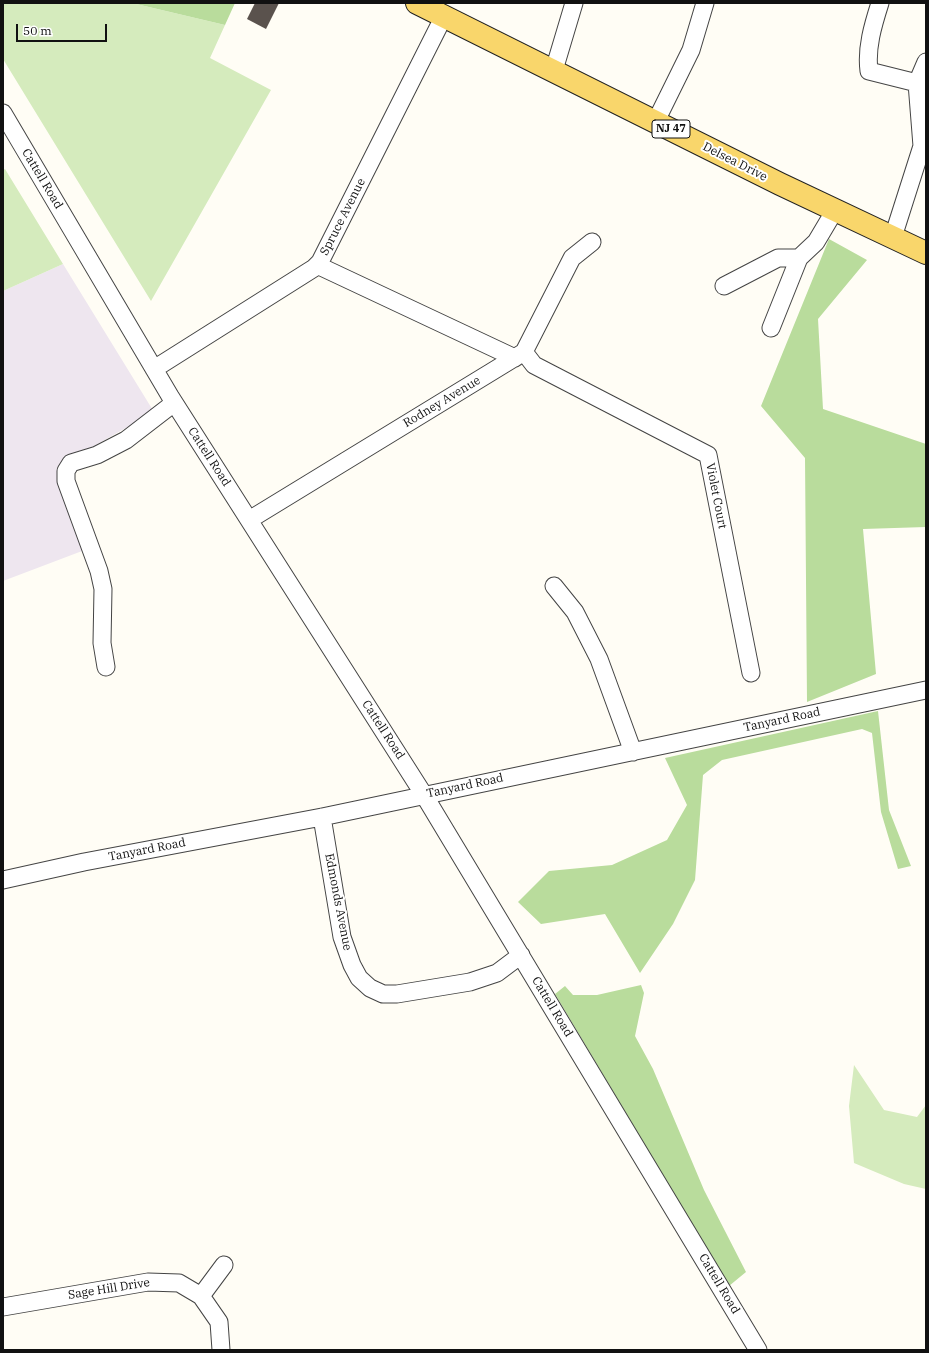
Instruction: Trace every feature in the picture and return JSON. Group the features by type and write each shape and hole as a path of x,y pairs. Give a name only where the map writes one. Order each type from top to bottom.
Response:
{"main road":[{"name":"Delsea Drive","path":"417,3 835,210 926,253"}],"street":[{"path":"554,70 574,3"},
{"path":"656,122 691,50 705,3"},
{"path":"880,3 874,20 867,57 869,71 916,83"},
{"name":"Spruce Avenue","path":"154,369 317,265 326,252 444,16"},
{"path":"893,237 922,146 916,83 926,62"},
{"name":"Cattell Road","path":"3,113 174,403 424,794 758,1350"},
{"path":"771,328 799,258 816,242 835,210"},
{"path":"317,265 520,355 572,258 592,242"},
{"path":"724,286 778,258 799,258"},
{"name":"Rodney Avenue","path":"249,520 520,355"},
{"name":"Violet Court","path":"520,355 534,366 708,455 751,673"},
{"path":"106,667 102,642 103,589 99,571 70,497 66,481 66,471 72,463 97,455 126,440 174,403"},
{"path":"554,586 575,612 599,659 633,752"},
{"name":"Tanyard Road","path":"3,880 84,862 322,817 424,794 633,752 926,690"},
{"name":"Edmonds Avenue","path":"322,817 342,937 352,965 359,978 370,988 383,994 397,994 470,982 497,973 521,955"},
{"path":"201,1296 224,1265"},
{"name":"Sage Hill Drive","path":"3,1307 148,1282 179,1283 201,1296 219,1322 221,1350"}],"shaded area":[{"path":"63,264 154,412 57,467 90,548 3,581 3,291"}],"green space":[{"path":"3,3 132,3 225,25 210,58 271,90 151,301 3,59"},
{"path":"132,3 235,3 225,25"},
{"path":"5,169 63,264 3,291 3,170"},
{"path":"829,239 867,260 818,319 823,409 926,444 926,527 863,529 876,674 807,702 805,458 761,406"},
{"path":"878,711 889,810 911,866 898,869 881,812 872,733 862,729 722,760 703,775 695,880 673,924 640,973 605,914 541,924 518,902 549,871 612,865 667,840 687,805 665,758"},
{"path":"641,985 644,993 635,1036 653,1069 704,1190 746,1272 729,1286 555,994 565,986 573,995 597,995"},
{"path":"854,1065 884,1110 917,1117 926,1105 926,1189 904,1184 854,1163 849,1106"}],"building":[{"path":"255,3 279,3 266,29 247,19"}]}
